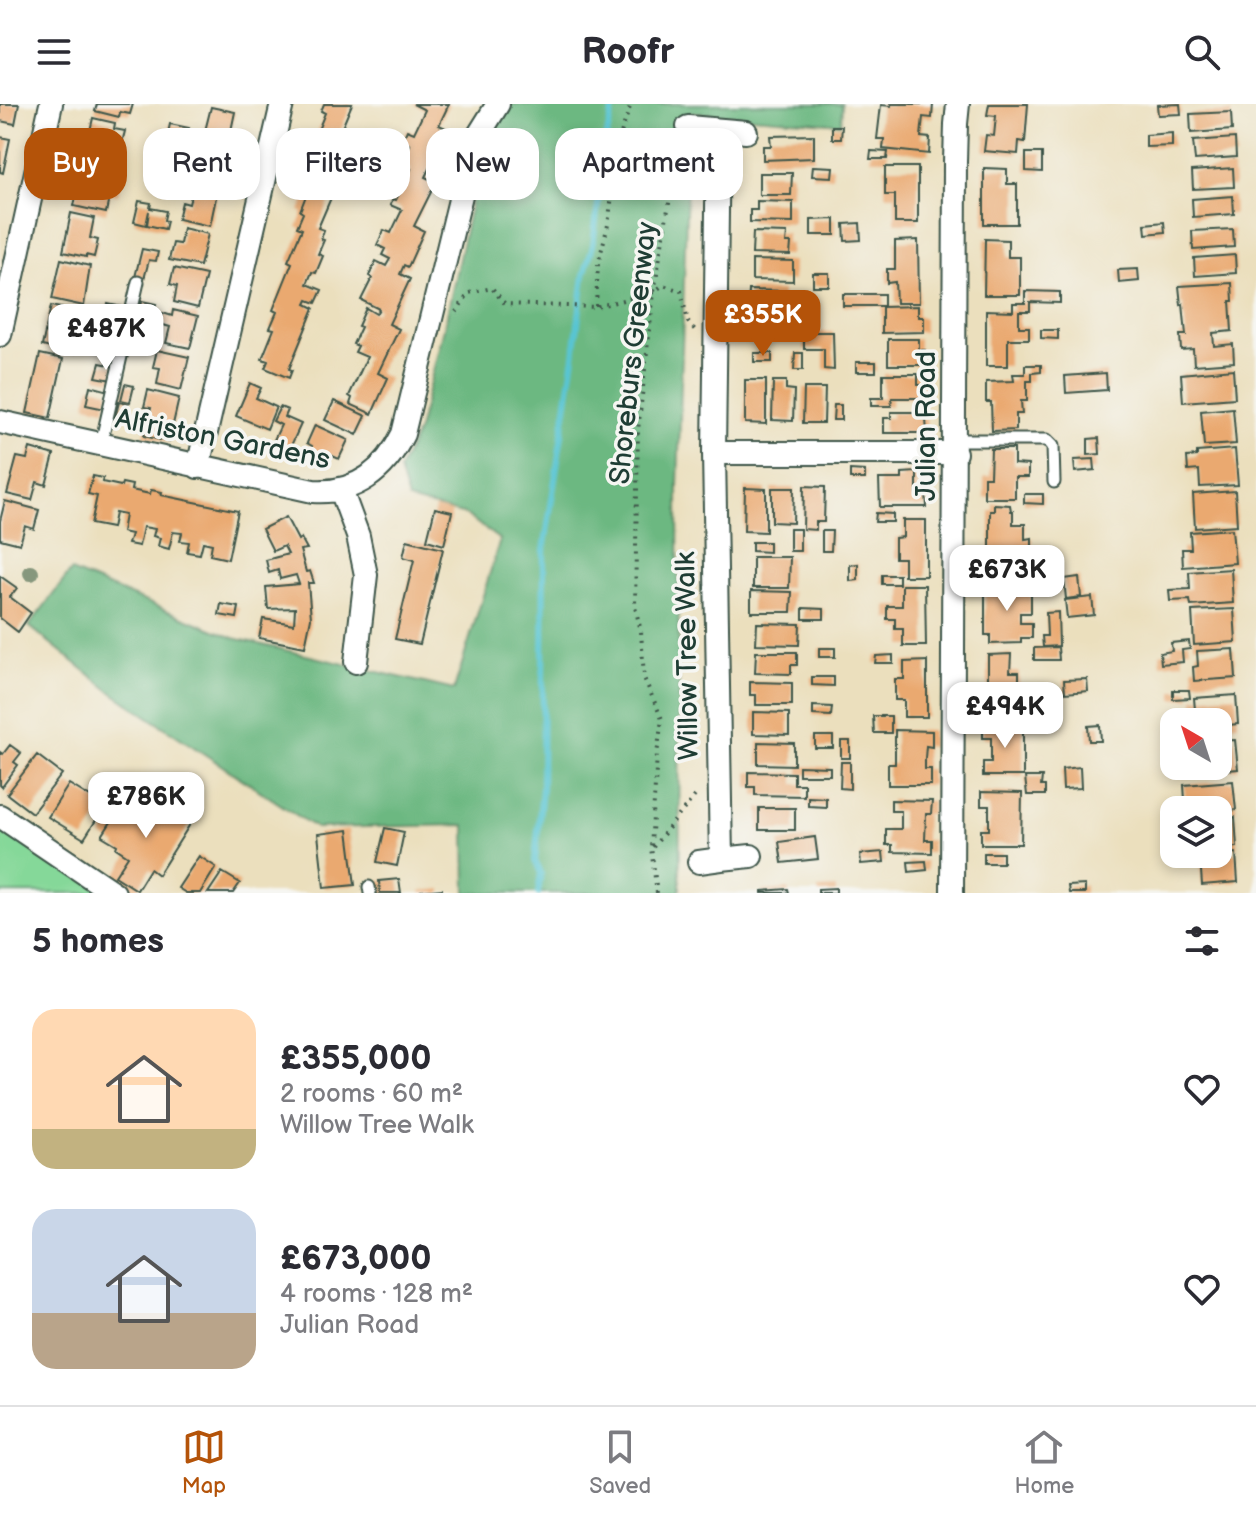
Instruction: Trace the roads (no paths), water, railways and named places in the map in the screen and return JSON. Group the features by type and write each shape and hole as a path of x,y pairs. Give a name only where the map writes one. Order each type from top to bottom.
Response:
{"street":[{"path":"0,335 51,104"},
{"path":"198,467 282,104"},
{"name":"Alfriston Gardens","path":"0,422 313,491 351,487 389,458 403,434 472,150 498,104"},
{"name":"Julian Road","path":"952,893 955,162 958,104"},
{"path":"688,127 698,128"},
{"name":"Willow Tree Walk","path":"717,200 714,453 718,768 710,860 751,856"},
{"path":"714,453 955,446"},
{"path":"341,490 358,536 366,575 356,662"},
{"path":"0,816 114,893"}],"lane":[{"path":"101,444 138,282"},
{"path":"955,446 1047,440 1053,446 1054,482"}],"waterway":[{"path":"538,893 541,873 535,861 542,788 544,551 584,275 593,245 606,139 614,104"}]}
